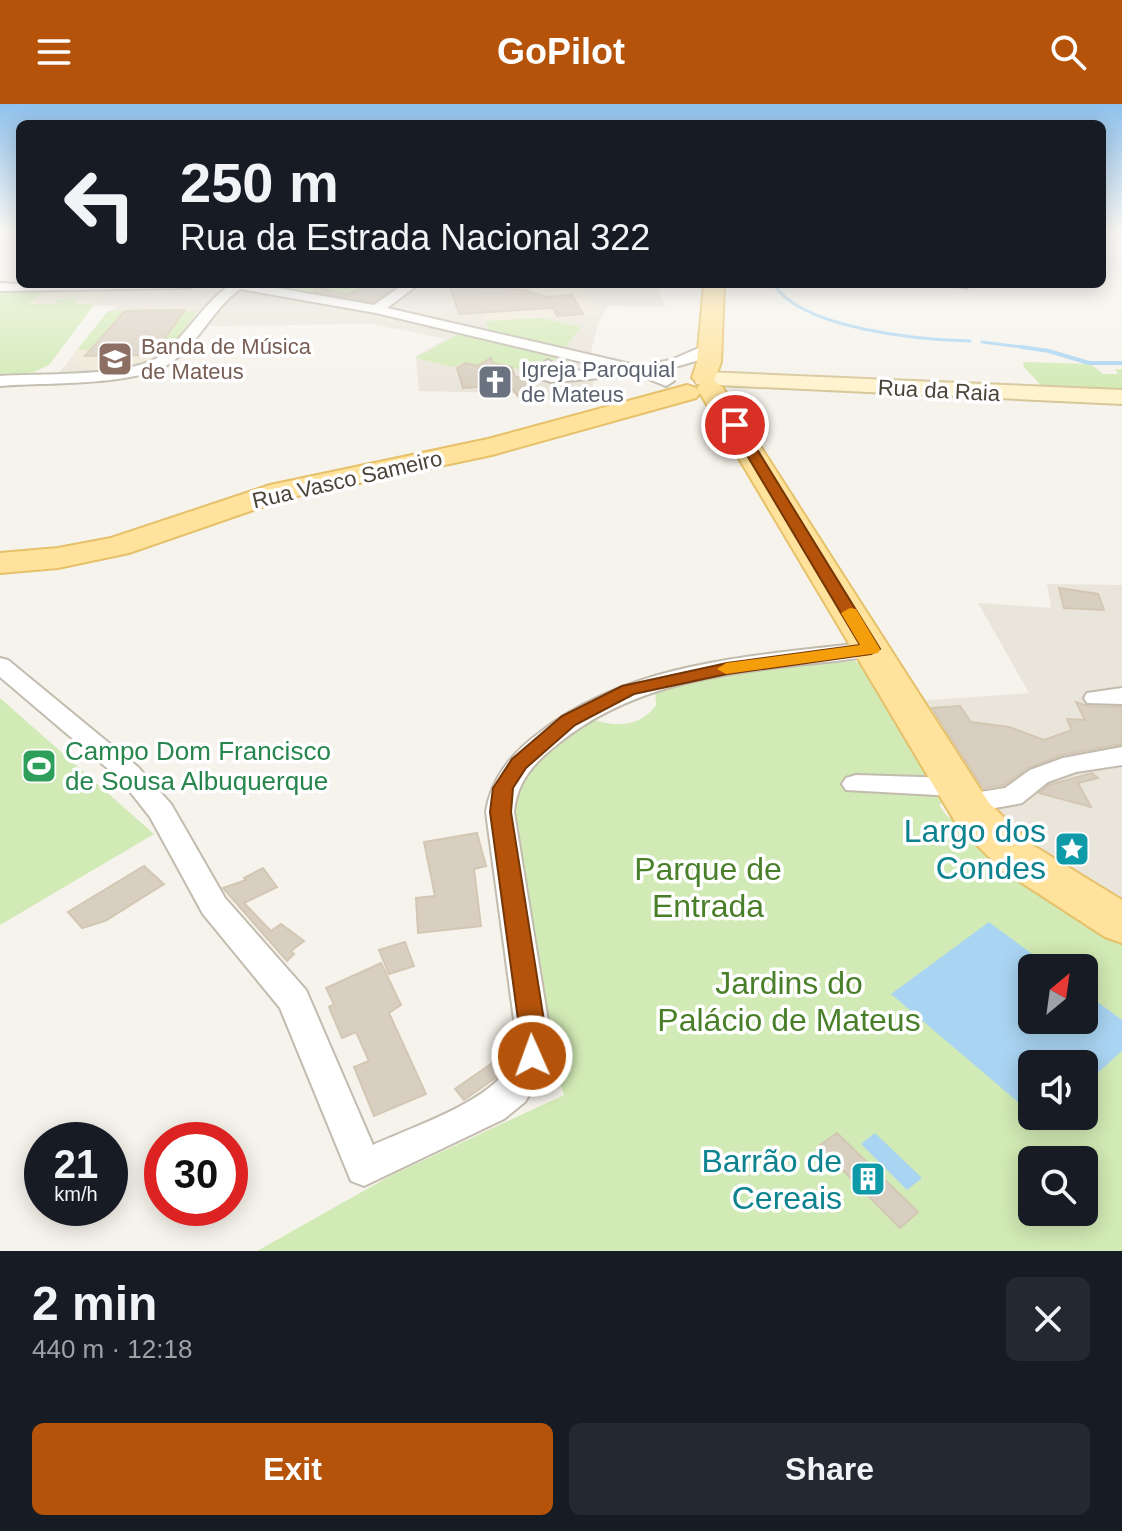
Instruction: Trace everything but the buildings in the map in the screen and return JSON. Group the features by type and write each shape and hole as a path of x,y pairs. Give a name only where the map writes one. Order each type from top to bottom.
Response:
{"main road":[{"path":"713,288 695,385 871,649 959,795 1009,852 1119,912"},
{"name":"Rua da Raia","path":"695,385 746,380 1122,397"},
{"name":"Rua Vasco Sameiro","path":"0,563 58,558 118,546 280,491 492,447 695,385"}],"street":[{"path":"0,381 125,373 151,368 174,352 223,296 234,288"},
{"path":"255,288 376,309 632,370 695,385 695,358 678,364 632,370 546,377 536,374 548,365"},
{"path":"376,309 407,288"},
{"path":"0,665 129,773 161,811 214,906 294,1000 364,1168 491,1107 512,1091 530,1065 532,1027 500,812 503,788 519,763 569,720 628,690 727,669 871,649"},
{"path":"1096,698 1122,696"},
{"path":"856,784 959,795 1012,796 1022,791 1034,777 1059,768 1122,756"}],"shaded area":[{"path":"44,288 661,288 658,291 666,307 608,306 599,322 592,348 593,389 547,400 521,400 515,393 419,391 416,356 446,339 371,324 209,326 174,365 161,370 54,378 117,306 26,304"},
{"path":"111,288 94,305 26,304 44,290"},
{"path":"583,288 598,315 486,321 476,290"},
{"name":"Banda de Música de Mateus","path":"170,349 148,364 117,371 85,369 72,358 77,350"},
{"path":"1047,584 1122,585 1122,912 1027,853 916,701 1029,693 978,603 1051,608"}],"green space":[{"path":"269,288 379,288 394,291 369,307"},
{"path":"0,289 44,290 28,304 68,304 53,303 58,299 78,299 74,304 94,305 49,365 34,372 0,377"},
{"path":"108,311 197,311 185,328 190,328 170,349 77,350"},
{"path":"542,318 581,327 564,349 489,332 486,321"},
{"path":"462,332 563,355 533,373 486,361 477,366 462,363 454,367 416,358"},
{"path":"1024,362 1091,364 1103,374 1118,374 1115,369 1122,369 1122,394 1048,393 1023,366"},
{"name":"Parque de Entrada","path":"854,661 869,667 946,801 939,805 948,817 960,820 1122,938 1122,1251 257,1251 392,1175 564,1095 548,1047 511,803 535,759 588,718 625,724 642,718 656,705 655,688 776,667"},
{"name":"Campo Dom Francisco de Sousa Albuquerque","path":"0,698 154,834 0,925"}],"water":[{"path":"989,922 1032,954 1018,954 1018,1034 1098,1034 1098,1002 1122,1020 1122,1051 1098,1072 1098,1050 1018,1050 1018,1102 891,994"},
{"path":"875,1133 922,1178 907,1190 861,1144"}],"waterway":[{"path":"778,288 788,299 809,312 835,322 894,334 970,341"},
{"path":"982,342 1026,348"},
{"path":"1022,347 1026,348"},
{"path":"1026,348 1037,349"},
{"path":"1026,348 1089,363 1122,363"}],"slow traffic":[{"path":"726,669 871,649 850,613"}],"place":[{"name":"Banda de Música de Mateus","path":"115,359"},
{"name":"Igreja Paroquial de Mateus","path":"495,382"},
{"name":"Campo Dom Francisco de Sousa Albuquerque","path":"39,766"},
{"name":"Largo dos Condes","path":"1072,849"},
{"name":"Barrão de Cereais","path":"868,1179"}],"route":[{"path":"532,1056 532,1027 500,812 503,788 519,763 569,720 599,702 628,690 727,669 871,649 735,425"}],"park label":[{"name":"Jardins do Palácio de Mateus","path":"789,1002"}]}
